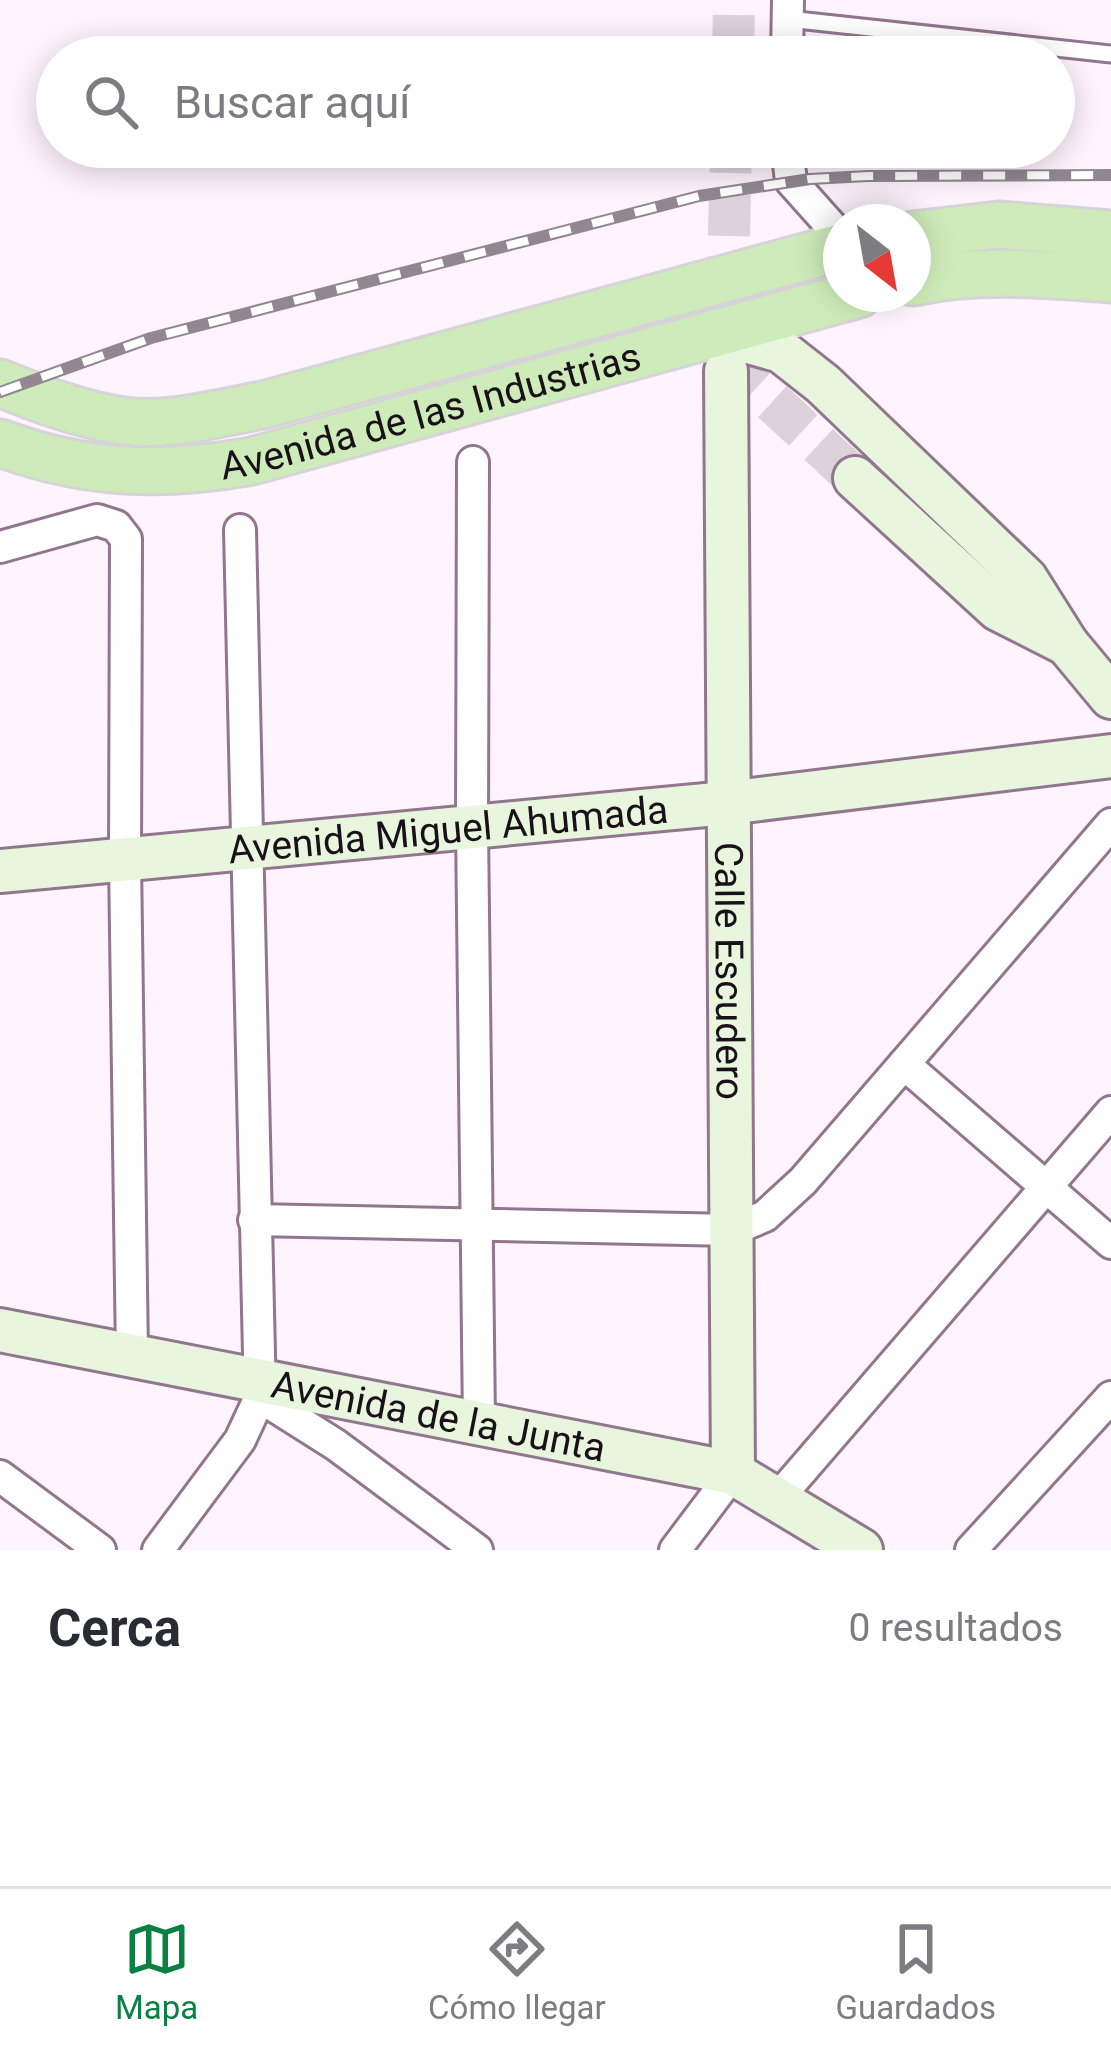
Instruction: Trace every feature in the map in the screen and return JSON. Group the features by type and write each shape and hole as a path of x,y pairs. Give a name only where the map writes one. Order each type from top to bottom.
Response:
{"main road":[{"path":"931,233 999,225 1111,234"},
{"name":"Avenida de las Industrias","path":"0,382 39,399 127,422 192,418 263,405 823,253"},
{"path":"931,279 1011,272 1111,279"},
{"name":"Avenida de las Industrias","path":"0,443 95,470 204,469 720,351 823,309"}],"street":[{"path":"789,168 791,182 823,217"},
{"path":"720,351 781,351 823,384 1026,579 1067,644 1111,697"},
{"name":"Calle Escudero","path":"720,351 733,1473"},
{"path":"473,462 479,1423"},
{"path":"855,478 998,609 1067,644"},
{"path":"0,548 106,521 126,539 132,1357"},
{"path":"158,1550 240,1440 260,1390 239,530"},
{"name":"Avenida Miguel Ahumada","path":"0,872 727,803 1111,756"},
{"path":"254,1220 732,1230 765,1216 786,1199 1111,824"},
{"path":"904,1064 1111,1244"},
{"path":"778,1498 1111,1112"},
{"name":"Avenida de la Junta","path":"0,1330 260,1390 479,1423 733,1473 860,1550"},
{"path":"260,1390 477,1550"},
{"path":"970,1550 1111,1396"},
{"path":"675,1550 733,1473"},
{"path":"0,1476 100,1550"}],"lane":[{"path":"788,9 982,36"},
{"path":"1075,49 1111,54"}],"tunnel":[{"path":"733,36 734,0"},
{"path":"726,362 731,168"},
{"path":"726,359 855,478"}],"railway":[{"path":"0,392 151,338 699,196 810,179 868,176 1111,175"}]}
